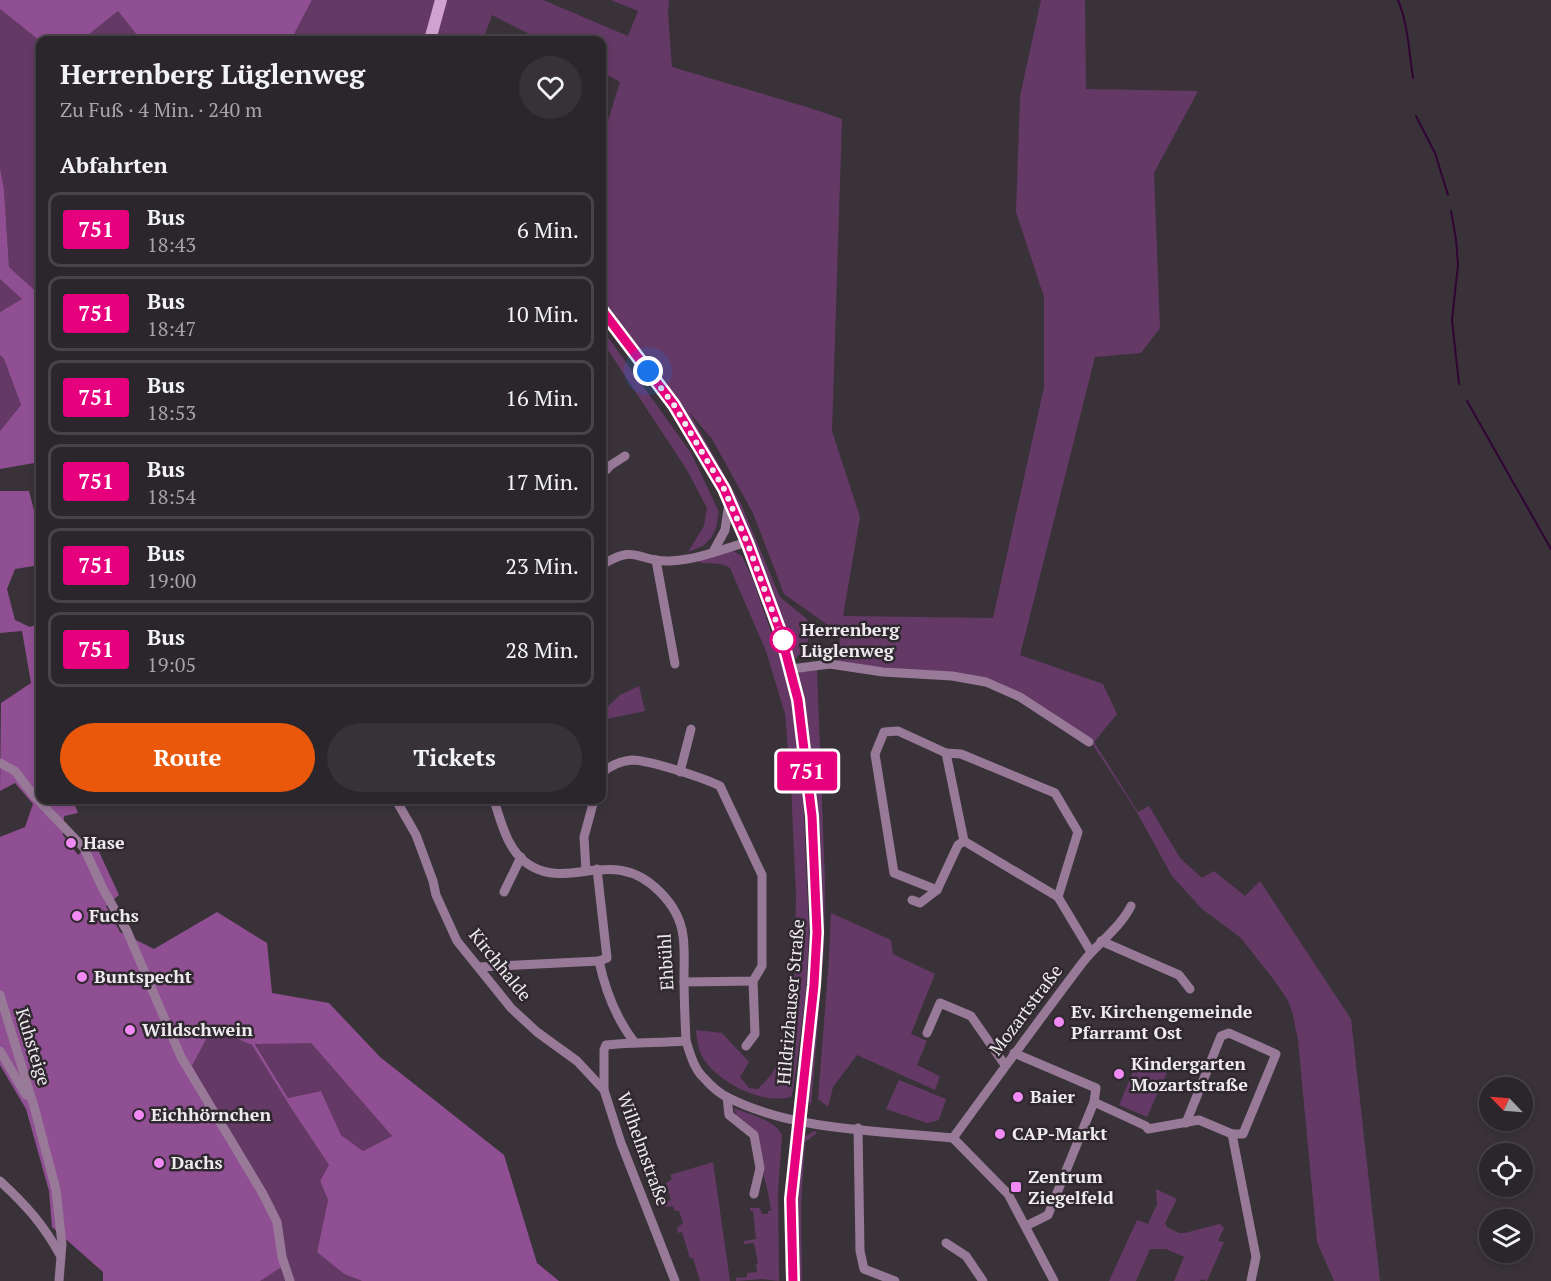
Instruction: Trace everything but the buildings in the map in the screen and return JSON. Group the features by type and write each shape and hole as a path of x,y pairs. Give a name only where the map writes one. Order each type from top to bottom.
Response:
{"main road":[{"path":"431,36 441,0"},
{"name":"Hildrizhauser Straße","path":"606,315 674,405 729,501 780,631 791,669 805,751 817,901 814,985 791,1199 793,1281"}],"street":[{"path":"606,470 625,456"},
{"path":"713,552 725,531 729,501"},
{"path":"606,559 630,553 656,560 692,559 747,542"},
{"path":"656,560 675,664"},
{"path":"791,669 830,664 883,672 952,676 986,682 1020,697 1089,742"},
{"path":"680,772 691,729"},
{"path":"937,890 894,873 875,754 884,732 898,730 946,753 961,754 1055,793 1078,832 1058,897"},
{"path":"946,753 964,841 1058,897 1091,952"},
{"path":"606,769 611,765 636,760 708,780 720,786 762,875 762,966 753,981 755,1034 746,1046"},
{"path":"0,763 15,771 36,798"},
{"path":"42,804 84,848 103,889 127,931 181,1057 263,1194 277,1222 282,1257 290,1281"},
{"name":"Kirchhalde","path":"398,804 416,835 436,895 453,933 511,1008 537,1032 577,1061 604,1090"},
{"name":"Ehbühl","path":"495,804 507,838 531,866 556,873 611,868 640,877 652,884 671,903 683,936 686,1041 702,1076 727,1097 779,1116 798,1120 953,1138"},
{"path":"586,870 584,837 593,804"},
{"path":"912,900 920,903 937,890 958,845 964,841"},
{"path":"504,892 521,857"},
{"path":"479,967 599,961 607,958 597,869"},
{"name":"Mozartstraße","path":"953,1138 1091,952 1125,916 1131,906"},
{"path":"1101,941 1179,975 1190,989"},
{"path":"599,961 607,991 631,1043 686,1041"},
{"path":"684,982 753,981"},
{"name":"Kuhsteige","path":"0,995 35,1110"},
{"path":"927,1033 940,1003 971,1016 1005,1065"},
{"path":"1094,1102 1146,1125 1148,1129 1186,1123 1199,1120 1232,1134 1244,1134 1276,1054 1229,1033 1221,1036 1186,1123"},
{"name":"Wilhelmstraße","path":"631,1043 606,1045 604,1090 621,1143 675,1281"},
{"path":"0,1051 35,1110 56,1190 62,1244 59,1281"},
{"path":"1014,1053 1096,1088 1094,1102 1048,1215 1026,1226"},
{"path":"727,1097 729,1115 754,1135 760,1168 754,1194"},
{"path":"858,1128 860,1251 864,1269 895,1281"},
{"path":"1232,1134 1256,1257 1251,1281"},
{"path":"953,1138 1008,1194 1054,1281"},
{"path":"0,1181 28,1207 61,1256"},
{"path":"946,1243 966,1256 983,1281"}],"shaded area":[{"path":"0,0 312,0 293,36 138,36 118,11 87,36 36,38 0,9"},
{"path":"312,0 436,0 426,36 293,36"},
{"path":"446,0 543,0 628,36 638,11 611,0 669,0 672,67 842,119 832,431 860,517 843,616 993,618 1044,387 1044,297 1016,212 1020,96 1041,0 1085,0 1086,89 1198,91 1154,173 1160,328 1141,353 1095,357 1020,655 1103,684 1117,714 1094,742 1138,812 1149,806 1180,858 1202,878 1214,871 1245,896 1260,881 1351,1019 1380,1281 1334,1281 1317,1242 1298,1040 1287,999 1241,938 1202,909 1172,876 1135,809 1091,742 986,679 880,670 838,662 840,636 784,594 753,513 712,439 689,412 741,504 780,597 807,619 808,642 794,660 770,583 729,489 662,378 606,305 606,120 608,121 620,82 606,74 606,36 533,36 492,15 484,36 436,36"},
{"path":"0,9 36,38 36,291 9,267 4,189 0,168"},
{"path":"118,11 138,36 87,36"},
{"path":"0,168 4,189 9,267 36,291 34,357 36,359 36,463 0,469 0,431 21,405 4,359 0,355 0,312 22,299 0,279"},
{"path":"0,279 23,299 0,312"},
{"path":"606,335 691,453 719,512 716,528 711,538 703,546 688,552 704,526 707,508 687,470 606,347"},
{"path":"0,355 4,359 21,405 0,431"},
{"path":"0,491 29,491 36,518 36,566 15,569 7,589 15,620 30,627 36,625 36,804 75,804 78,813 64,816 63,835 78,855 94,841 119,895 106,906 120,932 154,949 217,912 267,943 272,993 329,1003 380,1057 504,1155 537,1263 559,1281 362,1281 344,1274 317,1252 328,1200 320,1181 329,1165 252,1045 212,1028 192,1066 278,1217 286,1264 260,1281 103,1281 103,1272 52,1227 49,1191 26,1109 0,1065 0,837 25,827 33,804 15,783 0,791 1,703 31,683 22,631 0,633","holes":["311,1043 392,1136 363,1151 341,1135 321,1091 288,1098 255,1044"]},
{"path":"733,551 742,556 753,580 787,678 798,741 803,790 809,931 806,994 793,1090 791,1097 779,1099 754,1095 741,1090 719,1075 701,1055 696,1030 722,1033 749,1062 740,1077 749,1088 758,1089 771,1075 783,1055 787,1019 794,992 796,895 785,714 766,651 730,568 721,564 695,560"},
{"path":"817,670 825,882 824,948 811,1106 807,1097 819,959 797,676 800,672"},
{"path":"639,686 645,711 606,719 606,708 620,695"},
{"path":"831,913 891,940 893,954 935,974 911,1034 927,1041 917,1065 940,1076 935,1090 857,1055 833,1087 828,1107 818,1099"},
{"path":"212,1028 252,1045 330,1165 320,1181 328,1200 317,1252 344,1274 362,1281 260,1281 192,1066"},
{"path":"255,1043 311,1043 392,1136 363,1151 341,1135 321,1091 288,1098"},
{"path":"1138,1060 1167,1072 1147,1117 1119,1105"},
{"path":"899,1080 946,1099 939,1120 927,1123 886,1109"},
{"path":"734,1108 767,1121 774,1125 782,1135 778,1192 779,1281 762,1279 736,1281 736,1278 747,1277 747,1273 757,1272 756,1264 758,1263 754,1243 744,1244 744,1241 756,1239 753,1211 750,1211 750,1208 760,1208 762,1214 768,1214 768,1211 771,1211 759,1140 755,1132 737,1116"},
{"path":"815,1131 817,1133 805,1142 801,1206 802,1281 796,1281 796,1209 800,1155 803,1137"},
{"path":"713,1162 730,1281 700,1281 682,1232 678,1233 677,1228 683,1223 679,1211 675,1211 673,1206 665,1207 662,1202 671,1200 666,1183 672,1179 670,1175"},
{"path":"1156,1189 1177,1199 1165,1223 1167,1227 1179,1233 1220,1224 1224,1228 1218,1241 1224,1242 1207,1281 1201,1279 1200,1281 1174,1281 1184,1257 1166,1249 1150,1249 1136,1281 1109,1281 1137,1220 1148,1224 1157,1204"}],"waterway":[{"path":"1398,0 1406,28 1413,78"},
{"path":"1416,116 1435,153 1448,195"},
{"path":"1451,211 1458,265 1452,320 1459,384"},
{"path":"1467,401 1551,549"}],"bus line":[{"name":"751","path":"606,315 674,405 724,489 747,542 780,631 798,700 812,816 817,932 814,985 791,1199 793,1281"}],"place":[{"name":"Herrenberg Lüglenweg","path":"783,640"},
{"name":"Hase","path":"71,843"},
{"name":"Fuchs","path":"77,916"},
{"name":"Buntspecht","path":"82,977"},
{"name":"Ev. Kirchengemeinde Pfarramt Ost","path":"1059,1022"},
{"name":"Wildschwein","path":"130,1030"},
{"name":"Kindergarten Mozartstraße","path":"1119,1074"},
{"name":"Baier","path":"1018,1097"},
{"name":"Eichhörnchen","path":"139,1115"},
{"name":"CAP-Markt","path":"1000,1134"},
{"name":"Dachs","path":"159,1163"},
{"name":"Zentrum Ziegelfeld","path":"1016,1187"}],"route":[{"path":"648,371 674,405 724,489 747,542 783,640"}]}
